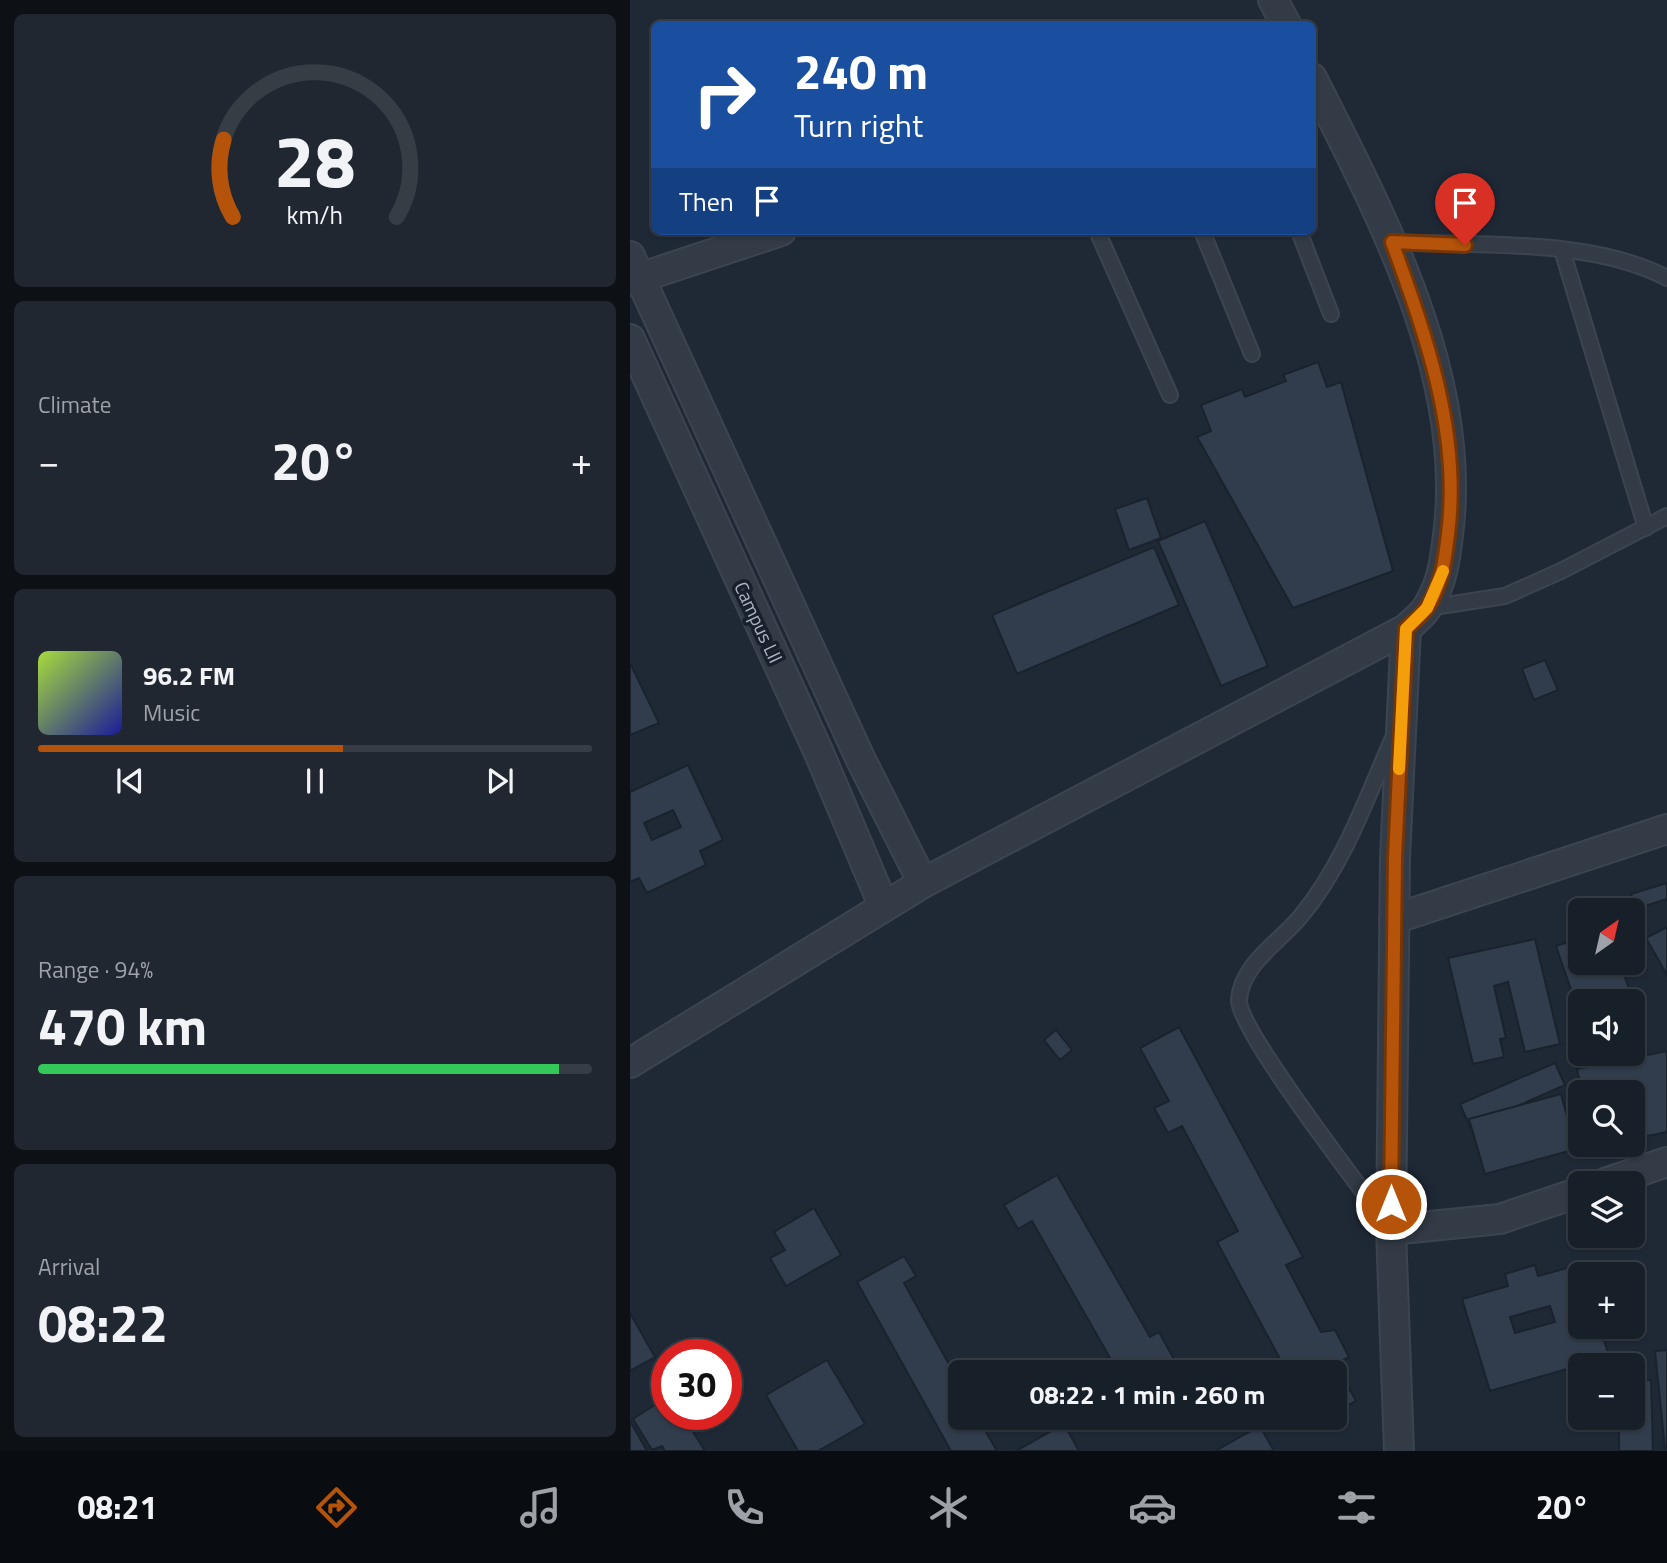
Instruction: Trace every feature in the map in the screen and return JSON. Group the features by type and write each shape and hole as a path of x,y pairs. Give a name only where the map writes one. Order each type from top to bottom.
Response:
{"street":[{"path":"1273,0 1284,21"},
{"path":"630,1063 923,883 1406,629 1427,608 1443,576 1453,498 1447,423 1423,327 1392,242 1316,86"},
{"path":"767,235 633,272 848,733 923,883"},
{"name":"Campus Lll","path":"630,339 814,741 884,907"},
{"path":"1399,1451 1391,1230 1394,919 1406,629"},
{"path":"1394,919 1667,829"},
{"path":"1640,1171 1667,1162"},
{"path":"1391,1230 1500,1219 1568,1196"}],"lane":[{"path":"1099,235 1170,395"},
{"path":"1204,235 1252,354"},
{"path":"1301,235 1331,314"},
{"path":"1392,242 1562,250 1607,255 1667,278"},
{"path":"1562,250 1646,528"},
{"path":"1427,608 1505,596 1667,516"},
{"path":"1391,1230 1266,1057 1245,1023 1239,1001 1243,983 1255,963 1300,917 1327,881 1402,717"}],"building":[{"path":"1318,362 1327,387 1341,382 1393,571 1293,608 1197,437 1211,431 1201,405 1242,389 1245,397 1286,381 1283,375"},
{"path":"1147,498 1161,538 1129,550 1115,509"},
{"path":"1205,521 1268,666 1221,686 1158,541"},
{"path":"1154,547 1179,605 1017,674 992,615"},
{"path":"1545,660 1558,690 1534,700 1522,669"},
{"path":"630,663 659,723 630,735"},
{"path":"688,765 723,840 700,851 706,865 647,893 639,878 630,882 630,792","holes":["673,810 681,827 652,840 644,823"]},
{"path":"1667,883 1667,899 1645,906 1645,898 1632,898 1631,894"},
{"path":"1667,927 1667,975 1646,938"},
{"path":"1535,939 1560,1044 1525,1052 1508,982 1494,986 1506,1038 1500,1039 1504,1057 1473,1064 1448,958"},
{"path":"1568,942 1568,975 1624,975 1629,989 1571,989 1556,946"},
{"path":"1179,1027 1303,1257 1286,1265 1321,1332 1335,1330 1349,1357 1343,1360 1281,1360 1217,1242 1238,1231 1182,1126 1168,1133 1154,1108 1169,1101 1140,1048"},
{"path":"1056,1030 1072,1050 1060,1060 1044,1040"},
{"path":"1667,1051 1667,1132 1645,1137 1645,1080 1579,1080 1577,1069 1592,1066 1645,1066 1645,1055"},
{"path":"1555,1063 1565,1085 1470,1127 1460,1104"},
{"path":"1561,1094 1568,1120 1568,1151 1485,1174 1469,1119"},
{"path":"1057,1175 1150,1337 1159,1332 1174,1360 1111,1360 1032,1221 1018,1229 1004,1205"},
{"path":"814,1208 841,1255 786,1286 770,1258 785,1250 774,1232"},
{"path":"904,1256 916,1276 904,1283 948,1363 948,1430 985,1430 997,1451 951,1451 857,1282"},
{"path":"1535,1265 1538,1276 1568,1268 1568,1339 1604,1339 1608,1353 1568,1353 1568,1369 1490,1391 1462,1299 1508,1286 1505,1274","holes":["1550,1306 1555,1322 1515,1333 1510,1317"]},
{"path":"630,1313 651,1350 651,1359 630,1371"},
{"path":"1667,1350 1667,1448 1665,1449 1655,1351"},
{"path":"827,1360 865,1424 818,1451 798,1451 766,1395"},
{"path":"1645,1380 1651,1380 1653,1451 1619,1451 1619,1430 1645,1430"},
{"path":"1347,1384 1356,1401 1347,1406"},
{"path":"651,1407 651,1430 692,1430 705,1451 665,1451 662,1446 652,1450 633,1419"},
{"path":"630,1421 647,1451 630,1451"},
{"path":"1053,1430 1067,1430 1079,1451 1016,1451"},
{"path":"1253,1430 1262,1430 1274,1451 1215,1451"}],"slow traffic":[{"path":"1399,769 1406,629 1427,608 1443,571"}],"route":[{"path":"1391,1204 1395,857 1406,629 1427,608 1443,576 1453,498 1447,423 1423,327 1392,242 1465,245"}]}
